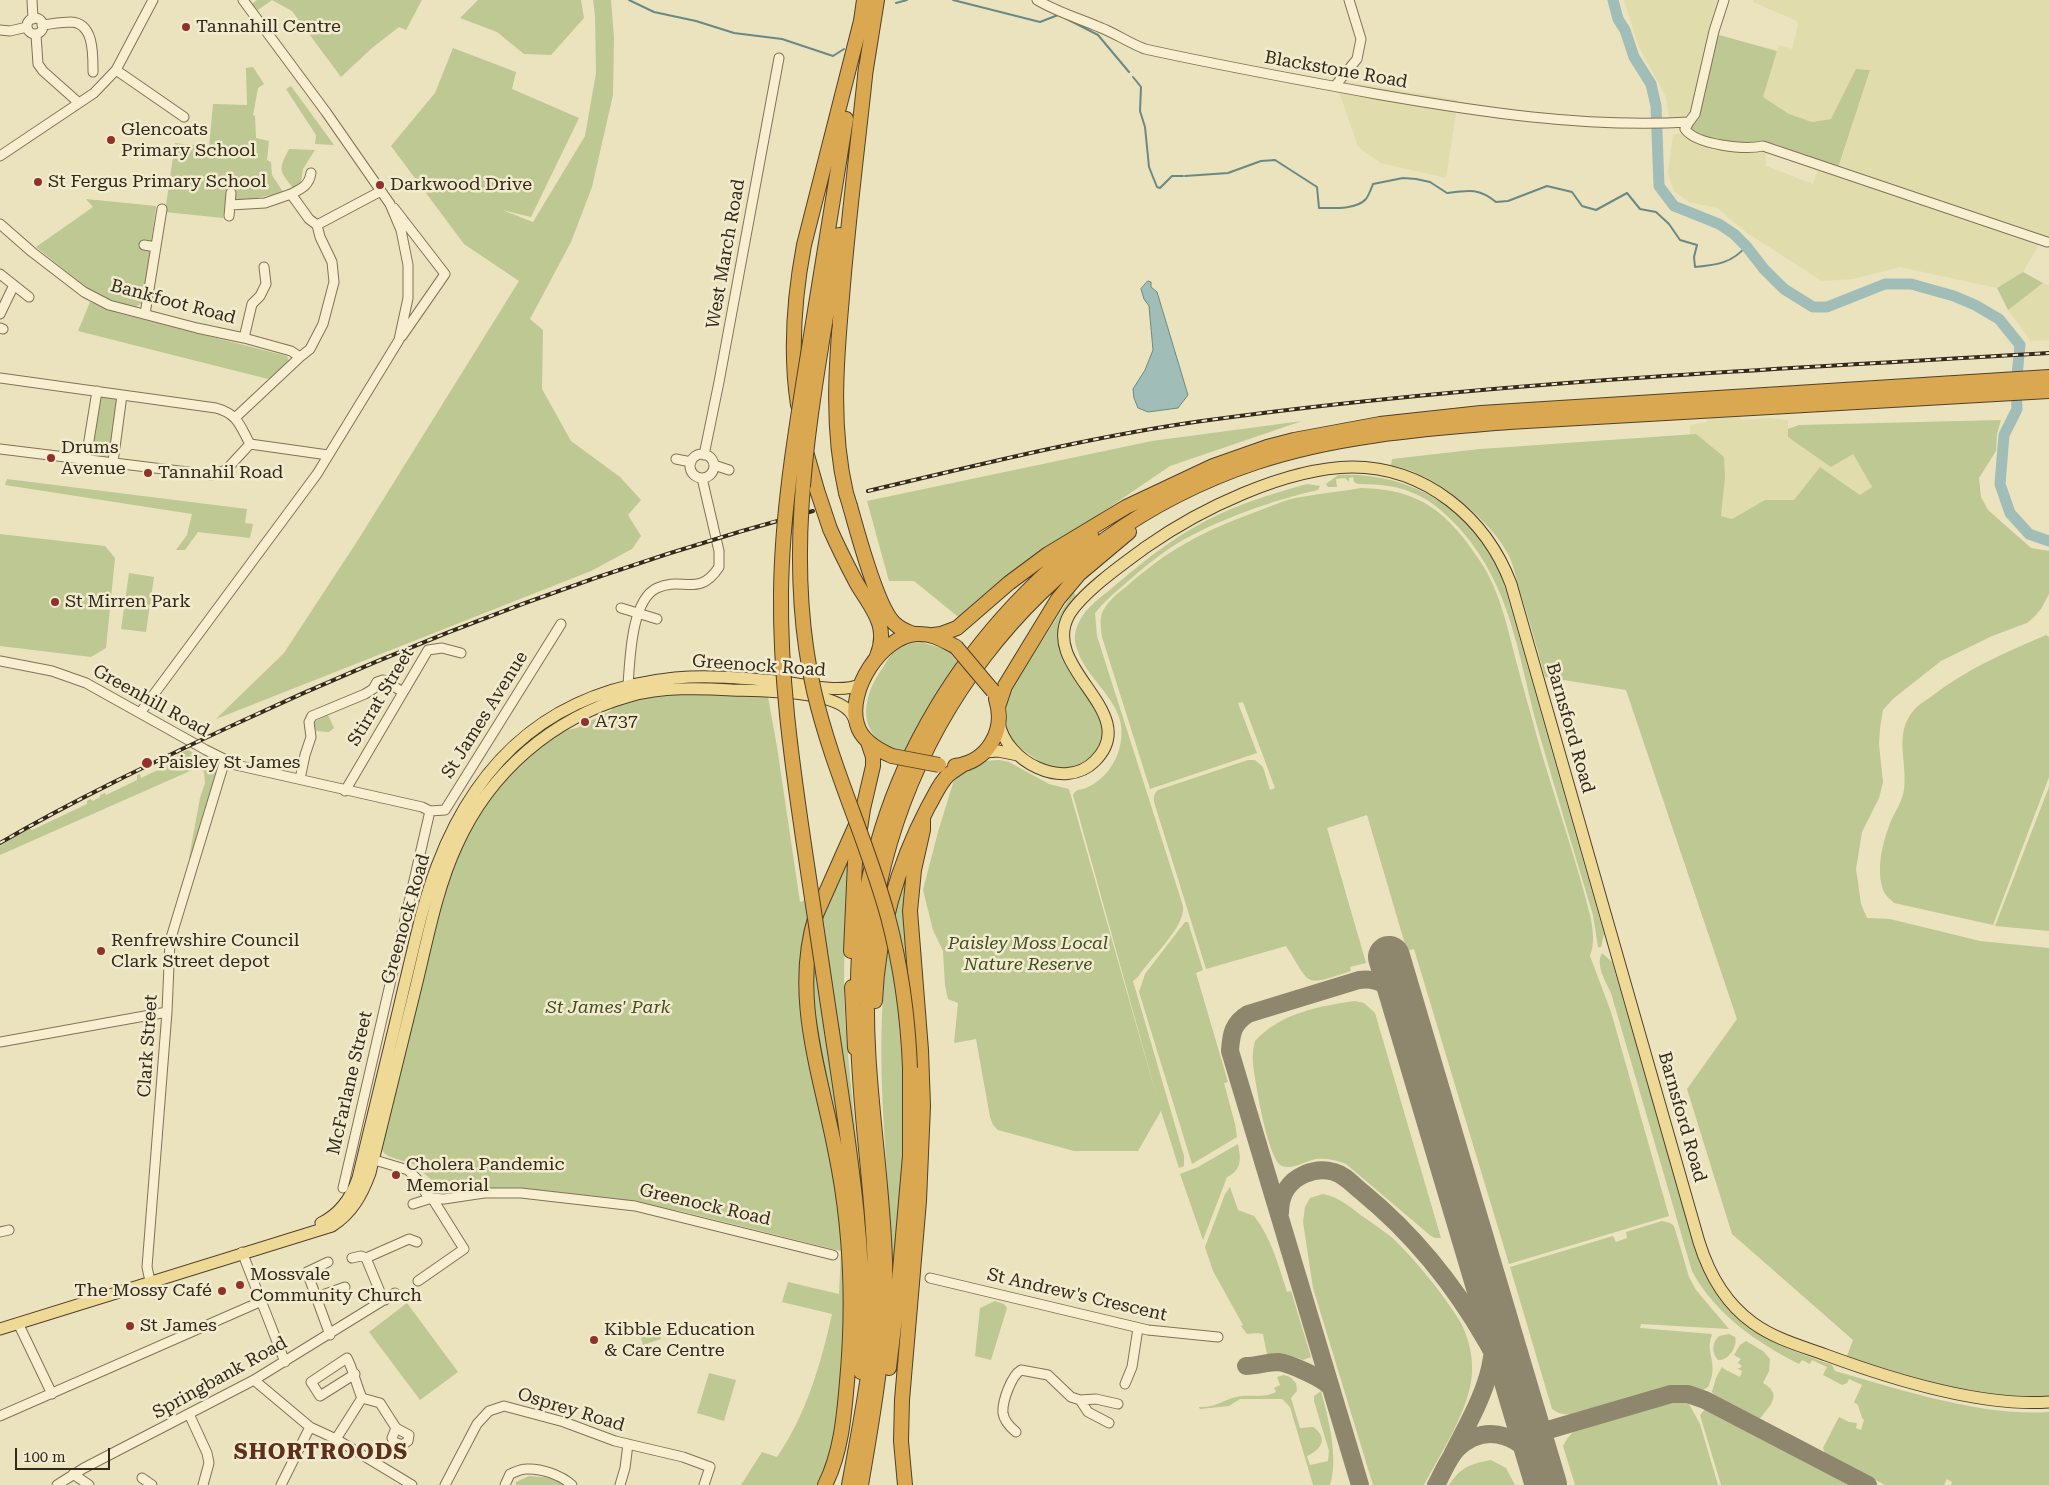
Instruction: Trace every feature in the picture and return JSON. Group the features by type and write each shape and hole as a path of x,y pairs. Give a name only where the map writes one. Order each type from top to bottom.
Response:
{"highway":[{"path":"864,0 819,323 802,478 799,552 801,608 812,680 822,725 878,885 894,943 906,1009 910,1068 910,1156 898,1293 889,1367 865,1485"},
{"path":"848,1485 860,1390 862,1304 852,1168 784,701 781,629 782,561 786,507 877,0"},
{"path":"848,1485 869,1372 875,1294 871,1205 853,1030 851,924 855,862 873,758 868,742 857,724 855,702 861,684 877,656 882,637 878,619 843,558 830,529 803,443 796,395 794,332 796,298 804,245 861,21"},
{"path":"866,67 844,268 836,382 836,435 848,500 872,575 889,617 897,626 914,634 933,635 948,632 962,625 1009,583 1068,540 1126,507 1213,466 1267,447 1317,434 1380,424 1481,413 2045,384"},
{"path":"861,1485 881,1365 884,1324 885,1258 868,1047 867,1007 870,941 876,899 890,837 917,768 941,720 969,676 993,644 1031,602 1098,544 1153,509 1186,491 1232,471 1283,454 1339,441 1412,431 1509,422 1993,387"},
{"path":"859,1088 857,966 866,892 888,812 915,746 937,706 968,660 988,633 1023,594 1051,568 1092,535 1119,516 1166,488"},
{"path":"998,707 1004,686 1047,614 1069,585 1114,544 1186,491"},
{"path":"877,656 891,645 914,634"},
{"path":"879,1182 874,1047 877,977 891,902 905,856 923,816 939,787 947,776 985,752 994,740 999,722 998,707 992,692 956,647 933,635"},
{"path":"868,742 892,756 940,765 953,766 964,764"},
{"path":"825,1485 838,1448 845,1406 850,1348 850,1295 846,1223 836,1152 813,1056 805,990 806,962 808,944 816,915 863,809"},
{"path":"905,1485 901,1441 902,1400 919,1201 923,1106 910,911 914,870 923,830 923,816"}],"main road":[{"name":"Barnsford Road","path":"985,752 998,751 1018,755 1047,771 1060,774 1079,771 1090,765 1098,757 1106,739 1106,721 1100,705 1069,660 1064,641 1065,625 1083,598 1131,558 1169,531 1207,510 1244,493 1288,479 1333,469 1355,467 1389,471 1419,482 1438,492 1463,511 1486,536 1500,557 1511,584 1699,1242 1707,1265 1720,1289 1742,1314 1764,1330 1780,1339 1852,1365 1914,1383 1967,1395 2015,1402 2049,1402"},
{"name":"Greenock Road","path":"0,1329 242,1252 312,1227 331,1218 342,1208 368,1158 444,879 456,846 476,809 497,780 529,748 555,729 629,690 675,678 708,676 804,684 840,690 861,684"},
{"name":"Greenock Road","path":"629,690 707,688 814,695 845,708 851,713 857,724"},
{"name":"Barnsford Road","path":"999,722 1005,740 1018,755"}],"street":[{"path":"0,30 10,31 27,27 33,19 32,0"},
{"path":"0,156 94,93 116,70 153,0"},
{"path":"140,713 284,519 328,455 399,340 445,274 390,204 326,112 243,0"},
{"name":"Blackstone Road","path":"1037,0 1055,10 1100,27 1145,49 1264,74 1527,118 1641,125 1689,122"},
{"path":"1334,86 1357,60 1361,39 1349,0"},
{"path":"1724,0 1714,31 1695,114 1685,129 1689,134 1718,144 1750,149 1763,146 2047,242"},
{"path":"33,19 39,19 42,25 41,30 36,35 38,64 43,71 79,103"},
{"path":"42,25 71,22 82,24 88,31 93,55 93,72"},
{"path":"27,27 30,32 36,35"},
{"name":"West March Road","path":"704,455 779,58"},
{"path":"116,70 184,117"},
{"path":"230,205 265,203 291,194 304,187 310,181 312,174"},
{"path":"317,225 381,191"},
{"path":"229,216 231,194"},
{"path":"236,418 300,356 310,349 323,324 328,309 334,282 332,262 326,253 317,225 309,219 291,194"},
{"path":"390,204 401,230 408,265 408,298 399,340"},
{"path":"145,314 162,209"},
{"name":"Bankfoot Road","path":"0,224 32,252 84,292 109,305 244,338 291,351 300,356"},
{"path":"144,245 156,247"},
{"name":"Bankfoot Road","path":"244,338 252,304 260,296 266,284 264,267"},
{"path":"0,274 29,296"},
{"path":"0,314 14,286"},
{"path":"0,378 225,410 236,418 250,444"},
{"path":"86,459 96,391"},
{"path":"113,462 122,395"},
{"path":"250,444 328,455"},
{"path":"0,449 212,475 226,470 250,444"},
{"path":"702,478 692,473 691,462 696,456 704,455 710,458 714,465 729,470"},
{"path":"676,459 691,462"},
{"path":"702,478 712,472 714,465"},
{"path":"629,690 638,612 650,593 657,588 682,584 697,585 707,582 719,567 719,551 702,478"},
{"path":"621,608 638,612 657,620"},
{"name":"St James Avenue","path":"430,811 445,810 561,624"},
{"name":"Stirrat Street","path":"345,791 428,650 442,648 461,653"},
{"path":"0,672 1,661"},
{"name":"Greenhill Road","path":"1,661 52,671 76,678 236,765 300,778 345,791 422,807 430,811"},
{"path":"300,778 305,755 312,737 309,722 312,716 365,694 373,689 377,682 383,680 403,692"},
{"name":"Clark Street","path":"150,1281 147,1267 167,1012 170,940 225,760"},
{"name":"McFarlane Street","path":"343,1188 430,811"},
{"path":"0,1042 167,1012"},
{"path":"357,1124 375,1128"},
{"path":"368,1158 408,1170 417,1179 427,1195 432,1198 464,1250 418,1281"},
{"name":"Greenock Road","path":"413,1204 432,1198 444,1199 484,1193 521,1193 635,1206 834,1254"},
{"path":"352,1258 361,1256 366,1258 410,1239 417,1242"},
{"path":"242,1252 285,1362"},
{"path":"366,1258 385,1300"},
{"path":"328,1262 307,1272 330,1335"},
{"name":"St Andrew's Crescent","path":"930,1278 1138,1328 1218,1337"},
{"path":"317,1297 345,1287"},
{"name":"Springbank Road","path":"57,1485 73,1474 254,1380 395,1294"},
{"path":"0,1416 262,1301"},
{"path":"18,1323 52,1394"},
{"path":"1125,1384 1132,1367 1138,1328"},
{"path":"355,1374 320,1396 311,1382 347,1358 355,1374 355,1382 362,1398"},
{"path":"1016,1432 1006,1422 1002,1412 1012,1379 1021,1370 1048,1376 1065,1393 1080,1400 1096,1399 1118,1404"},
{"path":"254,1380 310,1427 336,1439 412,1485"},
{"path":"362,1398 380,1403 396,1428"},
{"path":"336,1439 362,1398"},
{"path":"1080,1400 1088,1412 1109,1423"},
{"name":"Osprey Road","path":"445,1485 478,1424 490,1411 504,1406 564,1422 628,1444 710,1466 704,1485"},
{"path":"189,1414 207,1453 209,1463 203,1485"},
{"path":"281,1485 310,1427"},
{"path":"620,1485 625,1468 628,1444"},
{"path":"505,1485 510,1474 526,1469 557,1475 572,1485"},
{"path":"73,1474 89,1485"},
{"path":"142,1478 152,1485"}],"shaded area":[{"path":"1624,0 1719,0 1691,110 1687,119 1669,117 1666,97 1638,45"},
{"path":"1754,0 2049,0 2049,246 2040,243 2023,272 1997,288 1900,267 1853,279 1822,281 1747,233 1717,208 1689,202 1674,191 1668,173 1673,135 1682,133 1699,141 1727,149 1756,152 1766,151 1766,166 1813,184 1819,167 1837,173 1870,70 1856,69 1831,119 1812,122 1789,114 1763,97 1779,45 1792,49 1798,26 1797,21 1753,2"},
{"path":"1335,80 1458,100 1446,178 1381,163 1358,147"},
{"path":"2043,283 2049,286 2049,340 2031,341 2008,310"},
{"path":"1740,417 1741,420 1769,418 1788,420 1788,438 1853,454 1872,487 1861,495 1820,467 1794,500 1765,500 1732,519 1721,516 1725,478 1696,434 1690,435 1690,425 1706,422 1708,419"}],"green space":[{"path":"257,0 272,0 258,10 252,4"},
{"path":"272,0 422,0 406,30 399,27 372,48 341,77 292,11"},
{"path":"478,0 581,0 584,18 551,55 524,54 497,32 460,18"},
{"path":"593,0 611,0 614,37 613,95 592,187 571,242 530,319 543,330 542,389 571,441 620,477 641,500 628,515 641,536 632,549 591,571 216,719 284,653 358,540 519,281 464,244 391,146 435,93 453,48 516,72 512,89 579,118 531,217 502,210 533,222 585,136 596,73"},
{"path":"1719,35 1777,51 1763,97 1789,114 1812,122 1831,119 1856,69 1870,70 1838,168 1775,144 1761,141 1749,146 1710,139 1691,130 1690,126 1715,40"},
{"path":"253,67 264,84 258,88 253,115 255,116 256,138 269,141 267,160 271,162 272,175 283,192 240,202 236,199 235,192 227,191 223,218 165,212 175,143 209,147 213,104 247,105 246,68"},
{"path":"291,86 334,145 315,144 316,135 286,89"},
{"path":"289,149 315,150 303,169 300,188 293,188 282,170 283,161"},
{"path":"86,199 156,206 143,302 136,307 111,301 87,288 36,247 93,207"},
{"path":"2023,272 2043,283 2008,310 1997,288"},
{"path":"90,302 118,313 287,356 289,362 268,379 78,331"},
{"path":"98,394 119,397 111,459 89,456"},
{"path":"2001,420 1997,434 1996,451 1979,478 1981,497 1988,510 2031,548 2049,551 2049,594 2041,609 2027,623 1992,636 1941,661 1894,698 1883,710 1879,744 1883,782 1879,798 1862,832 1856,869 1861,904 1867,918 1890,919 1980,941 2049,948 2049,1398 1997,1395 1946,1386 1847,1356 1853,1340 1732,1234 1687,1089 1737,1019 1626,690 1545,677 1512,564 1501,543 1490,528 1459,499 1423,476 1406,469 1391,466 1392,459 1480,449 1696,434 1724,457 1725,478 1721,516 1732,519 1765,500 1794,500 1820,467 1860,495 1872,487 1853,454 1831,467 1788,437 1788,429 1799,425"},
{"path":"1302,421 1170,466 1019,569 962,620 914,581 889,581 867,501 1152,441"},
{"path":"1338,475 1362,475 1386,479 1408,485 1429,495 1448,507 1465,523 1481,541 1497,567 1507,594 1604,934 1601,947 1598,947 1593,915 1537,726 1511,623 1491,575 1478,552 1461,530 1427,500 1403,489 1390,486 1358,484 1354,482 1353,477 1349,478 1349,482 1345,478 1336,479 1337,487 1328,487 1326,484"},
{"path":"7,479 247,509 245,523 253,524 250,538 198,532 185,550 176,550 187,535 192,514 5,485"},
{"name":"Paisley Moss Local Nature Reserve","path":"1307,484 1320,486 1318,490 1266,504 1231,517 1175,545 1139,572 1095,613 1097,636 1183,906 1179,923 1173,933 1133,981 1184,1156 1184,1166 1179,1168 1161,1111 1138,1151 1074,1151 998,1130 993,1125 990,1117 976,1039 954,1043 958,1003 948,999 945,985 943,951 933,930 923,890 954,780 985,761 999,760 1009,762 1049,784 1069,789 1159,1105 1073,795 1077,791 1098,781 1108,771 1116,759 1122,731 1114,706 1082,661 1076,645 1076,630 1083,615 1094,603 1138,566 1179,536 1208,519 1234,508 1265,496"},
{"path":"1361,488 1382,489 1400,493 1417,499 1431,507 1456,529 1480,561 1492,583 1505,620 1537,737 1590,915 1593,946 1590,956 1611,1012 1669,1216 1509,1264 1414,949 1407,951 1367,815 1327,828 1366,963 1350,967 1351,971 1335,976 1316,981 1310,980 1300,969 1286,946 1206,969 1155,805 1154,795 1158,790 1248,760 1255,760 1263,767 1270,790 1275,788 1243,702 1238,703 1257,753 1150,789 1102,637 1101,617 1105,607 1114,597 1143,573 1173,551 1204,534 1239,518 1290,499"},
{"name":"St Mirren Park","path":"0,534 105,546 115,558 106,648 91,657 0,646"},
{"path":"129,573 154,577 146,632 121,629"},
{"path":"1074,591 1077,600 1067,612 1058,630 1060,646 1064,662 1099,712 1104,728 1101,745 1097,754 1077,769 1048,767 1014,744 1005,735 1003,714 1006,698"},
{"path":"2046,635 2049,637 2049,777 1993,925 1894,903 1884,892 1881,883 1880,865 1885,837 1904,790 1903,738 1908,719 1918,706 1959,677"},
{"path":"921,642 948,650 958,663 923,719 906,751 890,747 879,740 871,731 867,720 866,708 874,682 892,654 905,645"},
{"name":"St James' Park","path":"696,693 768,697 800,902 806,900 810,923 802,968 836,1174 847,1317 838,1432 830,1463 818,1485 741,1485 762,1452 777,1457 787,1441 811,1389 828,1333 832,1314 782,1302 788,1282 839,1294 841,1251 680,1211 602,1197 511,1188 464,1193 435,1183 415,1165 388,1156 383,1152 381,1144 445,890 462,841 499,782 558,732 577,728 612,710 611,706 644,698"},
{"path":"328,715 334,728 329,732 316,731 314,722"},
{"path":"188,750 213,763 217,770 191,860 189,858 200,798 205,783 204,772 199,767 0,855 0,846 29,828 32,830 87,804 87,801 90,799 93,801 100,797 100,795 105,793 106,795 137,780 137,775 140,774 141,778 160,769 161,765 165,766 179,759 177,754"},
{"path":"2049,787 2049,931 1995,926"},
{"path":"850,850 844,955 844,997 867,1272 840,1133 845,1174 815,1041 810,985 820,916"},
{"path":"907,863 910,990 904,1161 893,1303 891,1231 882,1088 882,1016 884,977 890,938"},
{"path":"1185,922 1188,922 1203,970 1196,973 1228,1082 1224,1083 1237,1137 1192,1164 1139,992 1145,974"},
{"path":"1602,953 1612,962 1699,1261 1723,1303 1752,1330 1769,1340 1832,1365 1835,1371 1913,1393 1969,1406 2023,1412 2049,1412 2049,1485 1951,1485 1952,1482 1947,1479 1944,1485 1885,1485 1825,1453 1823,1448 1839,1417 1849,1422 1857,1423 1856,1428 1861,1430 1864,1420 1858,1405 1854,1402 1862,1385 1849,1379 1847,1383 1842,1385 1823,1375 1827,1367 1812,1360 1810,1364 1802,1360 1799,1364 1767,1346 1725,1314 1701,1286 1692,1271 1611,993 1600,968"},
{"path":"1355,1001 1364,1003 1375,1013 1441,1238 1431,1236 1346,1164 1339,1161 1316,1159 1286,1167 1277,1161 1272,1150 1263,1120 1254,1073 1253,1049 1255,1041 1265,1031 1301,1012"},
{"path":"1238,1144 1240,1159 1238,1167 1227,1177 1203,1240 1180,1174 1198,1167"},
{"path":"1230,1187 1238,1210 1254,1216 1270,1243 1287,1292 1291,1291 1311,1357 1303,1360 1267,1354 1263,1334 1247,1334 1213,1271 1205,1247 1225,1194"},
{"path":"1323,1194 1344,1202 1399,1244 1439,1291 1456,1315 1467,1337 1472,1373 1466,1401 1454,1430 1424,1485 1373,1485 1313,1288 1303,1222 1305,1207 1310,1198"},
{"path":"1662,1221 1674,1226 1689,1277 1696,1290 1729,1329 1641,1324 1640,1328 1711,1334 1710,1347 1713,1371 1708,1387 1703,1390 1684,1385 1667,1386 1572,1414 1562,1414 1555,1411 1552,1409 1510,1267 1613,1236 1616,1242 1627,1238 1626,1232"},
{"path":"995,1301 1004,1304 1007,1308 991,1360 975,1356 980,1308"},
{"path":"407,1303 458,1372 420,1400 369,1332"},
{"path":"658,1328 661,1339 643,1345 640,1334"},
{"path":"1729,1334 1735,1337 1734,1349 1729,1356 1718,1360 1713,1351 1715,1342 1719,1336"},
{"path":"1746,1341 1763,1351 1770,1359 1769,1371 1763,1383 1769,1387 1774,1396 1773,1401 1759,1420 1712,1392 1722,1367 1740,1377 1742,1371 1737,1368 1742,1366 1738,1363 1741,1359 1734,1355 1740,1345"},
{"path":"709,1373 736,1380 724,1421 697,1413"},
{"path":"1284,1375 1290,1377 1296,1383 1297,1391 1291,1398 1300,1428 1313,1427 1321,1435 1322,1439 1319,1447 1307,1456 1310,1465 1328,1461 1329,1451 1314,1401 1314,1396 1321,1391 1333,1450 1330,1485 1313,1485 1290,1407 1282,1399 1240,1399 1229,1406 1200,1409 1199,1407 1211,1406 1241,1396 1271,1394 1276,1392 1274,1388 1280,1385 1277,1377"},
{"path":"1688,1402 1700,1424 1718,1485 1575,1485 1563,1446 1573,1432 1663,1403"},
{"path":"1706,1408 1853,1485 1721,1485 1700,1415"},
{"path":"1491,1460 1506,1468 1515,1485 1449,1485 1467,1467"},
{"path":"529,1476 554,1478 565,1485 516,1485 516,1482"}],"water":[{"path":"1148,281 1151,282 1151,287 1157,292 1188,395 1178,408 1148,412 1138,408 1133,389 1145,370 1153,350 1149,306 1144,299 1141,289"}],"waterway":[{"path":"629,0 654,12 696,21 734,33 782,39 833,56 844,49"},
{"path":"896,3 907,0"},
{"path":"953,0 1040,22 1058,15"},
{"path":"1613,0 1618,19 1625,30 1634,57 1651,84 1656,106 1659,186 1674,206 1719,224 1734,234 1784,289 1813,307 1827,307 1885,284 1911,284 1954,296 1975,305 1999,319 2020,345 2016,386 2017,409 2004,435 2000,484 2010,513 2029,534 2049,541"},
{"path":"1065,18 1098,35 1129,72"},
{"path":"1133,77 1141,87 1140,111 1145,127 1149,167 1157,187 1160,188 1172,176 1183,176"},
{"path":"1185,176 1228,173 1261,161 1275,160 1317,187 1319,208 1344,208 1362,203 1369,194 1373,184 1403,178 1430,182 1447,193 1479,192 1496,202 1508,201 1547,186 1572,192 1582,206 1596,210 1627,193 1640,209 1656,212 1669,224 1680,240 1697,245 1694,257 1695,267 1730,260 1746,246"}],"taxiway":[{"path":"1360,1485 1230,1051 1230,1045 1236,1025 1248,1014 1359,980 1373,980 1385,984 1403,1004"},
{"path":"1280,1213 1283,1195 1286,1190 1294,1181 1305,1174 1327,1170 1338,1173 1349,1180 1398,1225 1447,1281 1487,1342 1528,1424"},
{"path":"1452,1455 1479,1400 1491,1365 1494,1327 1492,1304"},
{"path":"1246,1366 1274,1362 1283,1363 1314,1376 1331,1388"},
{"path":"1531,1435 1671,1394 1688,1394 1705,1400 1868,1485"},
{"path":"1436,1485 1454,1452 1470,1440 1481,1435 1505,1436 1516,1441 1526,1449 1541,1469"}],"runway":[{"path":"1389,957 1546,1485"}],"railway":[{"path":"868,491 1034,452 1118,435 1202,421 1307,408 1413,396 1624,379 2049,353"},
{"path":"0,843 142,768 300,695 444,634 516,606 664,555 813,511"}],"place":[{"name":"Tannahill Centre","path":"186,27"},
{"name":"Glencoats Primary School","path":"111,140"},
{"name":"St Fergus Primary School","path":"38,182"},
{"name":"Darkwood Drive","path":"380,185"},
{"name":"Drums Avenue","path":"51,458"},
{"name":"Tannahil Road","path":"148,473"},
{"name":"St Mirren Park","path":"55,602"},
{"name":"A737","path":"585,722"},
{"name":"Paisley St James","path":"147,763"},
{"name":"Renfrewshire Council Clark Street depot","path":"101,951"},
{"name":"Cholera Pandemic Memorial","path":"396,1175"},
{"name":"Mossvale Community Church","path":"240,1285"},
{"name":"The Mossy Café","path":"222,1291"},
{"name":"St James","path":"130,1326"},
{"name":"Kibble Education & Care Centre","path":"594,1340"}],"district":[{"name":"SHORTROODS","path":"321,1453"}]}
